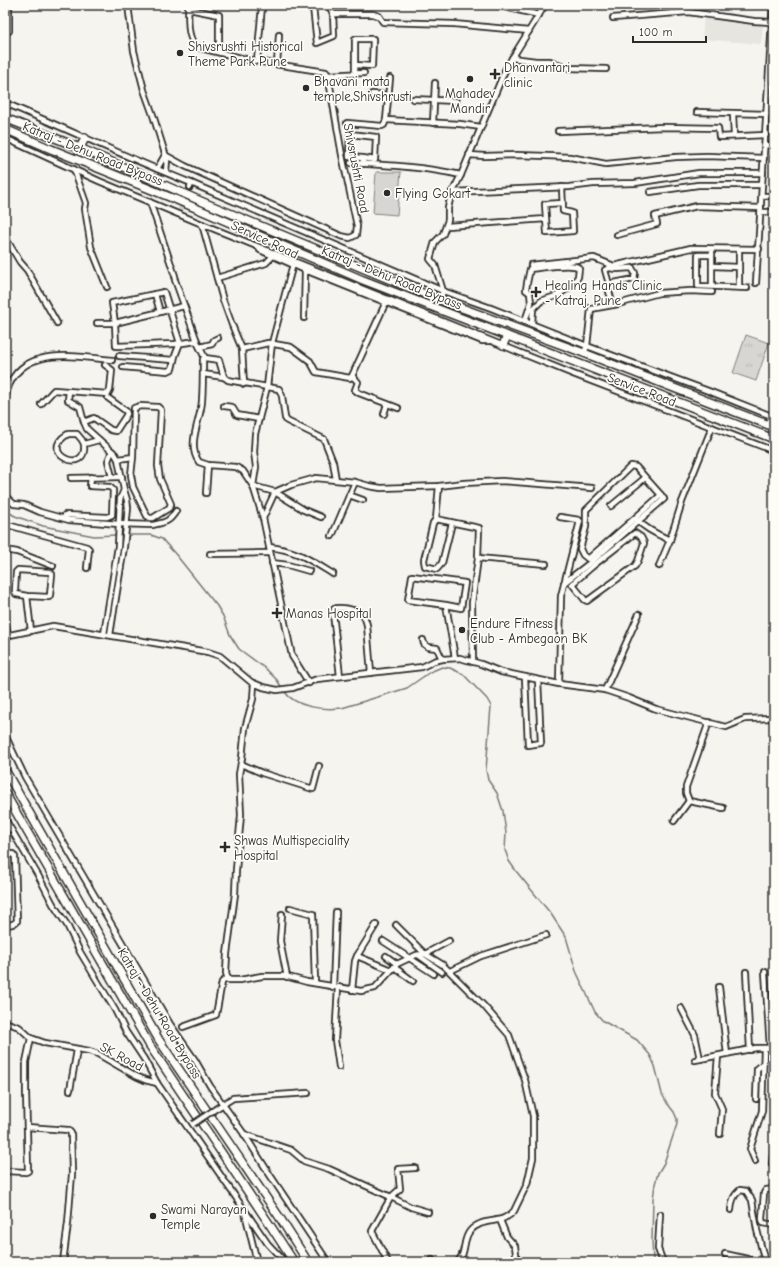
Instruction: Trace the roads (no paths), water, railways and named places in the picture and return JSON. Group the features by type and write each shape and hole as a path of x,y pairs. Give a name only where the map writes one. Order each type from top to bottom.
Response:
{"highway":[{"name":"Katraj - Dehu Road Bypass","path":"5,118 80,148 210,205 440,300 771,426"},
{"name":"Katraj - Dehu Road Bypass","path":"5,129 363,280 774,439"},
{"path":"80,148 85,138"},
{"path":"503,346 507,336"},
{"path":"771,426 773,416"},
{"name":"Katraj - Dehu Road Bypass","path":"5,770 159,1040 280,1218 308,1262"},
{"name":"Katraj - Dehu Road Bypass","path":"5,793 150,1046 294,1262"}],"street":[{"path":"5,33 9,31 9,5"},
{"path":"128,5 130,27 140,75 167,160 166,172"},
{"path":"325,5 313,7 317,43 334,36 333,14 329,5"},
{"path":"496,5 539,15"},
{"path":"440,300 443,291 435,265 430,259 435,242 447,226 449,202 452,192 461,175 468,155 506,68 545,5"},
{"path":"756,282 768,97 772,74 773,5"},
{"path":"256,61 262,6"},
{"path":"219,52 219,15 188,7 193,43 198,47 256,61 326,72 328,75 364,73"},
{"path":"613,18 688,12 772,22"},
{"path":"333,14 373,14 379,16 383,22 454,24 529,32"},
{"path":"277,64 279,35"},
{"path":"355,66 372,66 374,39 355,39 355,66 355,74"},
{"path":"512,58 550,61 569,68 606,69"},
{"name":"Shivsrushti Road","path":"165,155 185,166 341,236 350,238 356,234 357,226 342,155 328,75"},
{"path":"347,123 384,125 386,120 390,78"},
{"path":"433,122 435,83"},
{"path":"372,94 388,95"},
{"path":"768,97 774,97"},
{"path":"414,99 456,102"},
{"path":"5,103 48,120 85,138 166,172 190,185 443,291 532,323 587,346 773,416"},
{"path":"697,112 733,113 774,119"},
{"path":"733,113 734,136"},
{"path":"386,120 481,126"},
{"path":"558,131 672,127 718,128 719,136 766,135"},
{"path":"351,163 363,161 375,160 376,137 350,134 349,157 363,161 427,168 461,175"},
{"name":"Service Road","path":"6,138 150,202 179,212 202,224 252,243 254,248 305,270 482,341 493,341 593,382 774,452"},
{"path":"765,146 774,146"},
{"path":"157,169 165,155"},
{"path":"468,155 570,157 606,164 676,157 707,156 764,158"},
{"path":"74,169 86,203 85,209 91,247 107,287"},
{"path":"452,192 635,183 699,173 763,172"},
{"path":"650,192 698,185 762,185"},
{"path":"562,187 564,211 572,213 572,232 547,233 545,204 563,203"},
{"path":"762,196 774,196"},
{"path":"150,202 197,341 205,358 219,360 224,378"},
{"path":"617,235 657,224 655,216 697,206 774,212"},
{"path":"447,226 546,219"},
{"path":"202,224 230,319 242,349 244,384"},
{"path":"5,237 20,262 27,270 57,323"},
{"path":"252,243 493,341"},
{"path":"531,265 594,258 610,267 616,269 632,268 634,279 609,284 605,270 610,267 691,248 759,249"},
{"path":"712,248 712,286"},
{"path":"739,249 739,287"},
{"path":"712,255 698,255 698,286 747,288"},
{"path":"217,278 266,263 273,256"},
{"path":"253,486 256,466 254,452 255,434 267,387 272,343 293,264"},
{"path":"525,321 531,299 530,293 526,290 526,283 530,269 552,268 567,265 577,266 579,268 578,277 570,286 556,296 541,301 533,309 532,323"},
{"path":"712,266 739,267"},
{"path":"304,318 305,270"},
{"path":"608,288 613,305"},
{"path":"584,354 587,346 591,309 659,293 690,291 712,292"},
{"path":"123,367 168,371 172,369 180,343 164,292 112,303 116,346 180,343 197,341"},
{"path":"155,294 160,312"},
{"path":"242,349 265,343 291,347 310,361 316,372 350,378 386,302"},
{"path":"97,323 115,323 184,306"},
{"path":"200,347 212,344 214,340 218,338"},
{"path":"119,356 174,360"},
{"path":"5,400 10,384 16,373 31,361 47,357 74,357 112,360"},
{"path":"203,359 202,400 196,424 194,446 196,455 199,462 208,465 236,467 240,469 253,486 263,518 292,656 309,683"},
{"path":"41,404 54,390 106,394 110,393 112,370 105,365"},
{"path":"203,374 244,384 279,389 282,396 285,418 287,421 324,439 333,462 336,480"},
{"path":"352,376 358,382 356,388 357,392 398,408"},
{"path":"69,391 68,400 80,407 84,422 90,432 112,451 118,459 127,500 127,526 110,635"},
{"path":"84,422 94,418 111,430 116,431 127,414 126,411 108,398"},
{"path":"384,414 387,404"},
{"path":"140,406 158,406 161,410 158,466 160,479 171,504 169,508 153,518 147,516 133,487 133,458 134,408 140,406"},
{"path":"224,406 232,407 237,415 259,419"},
{"path":"659,566 670,540 682,502 712,427"},
{"path":"68,434 77,434 84,444 85,449 83,453 75,460 66,459 60,455 58,451 58,444 60,440 68,434"},
{"path":"84,444 99,440"},
{"path":"112,451 108,462 112,477"},
{"path":"118,459 133,458"},
{"path":"206,493 208,465"},
{"path":"564,583 591,562 664,500 636,467 631,466 586,510 586,527 580,549 583,555 591,562"},
{"path":"65,515 107,517 112,515 113,490 110,487 90,486 90,477"},
{"path":"71,478 122,477"},
{"path":"263,518 275,492 290,485 316,478 355,482 381,488 439,486 502,481 592,488"},
{"path":"611,506 645,478"},
{"path":"332,536 355,482"},
{"path":"253,486 275,492 304,510 321,517"},
{"path":"439,486 436,519 433,523 424,560 425,566 437,569 442,563 452,523"},
{"path":"104,634 118,546 120,499 124,490"},
{"path":"349,495 363,500"},
{"path":"591,562 635,533 643,540 644,546 635,566 585,601 572,584 591,562 635,518 661,495"},
{"path":"5,496 14,504 24,505 40,512 69,520 119,526 153,525 165,522 170,520 176,511"},
{"path":"560,517 580,521 561,596 560,684"},
{"path":"635,518 660,536 670,540"},
{"path":"436,519 479,528 478,558 472,603 473,662"},
{"path":"5,532 8,525 87,547 90,549 87,568"},
{"path":"269,547 283,548 294,552 333,574"},
{"path":"5,550 17,552 53,566"},
{"path":"210,554 270,553"},
{"path":"478,558 546,564"},
{"path":"272,563 288,565 309,571"},
{"path":"18,570 50,572 52,574 50,595 48,597 27,596 18,596 15,592 16,572 18,570"},
{"path":"412,576 465,583 461,608 446,605 408,600 412,576"},
{"path":"27,596 31,630"},
{"path":"446,605 455,658"},
{"path":"340,676 333,613 334,609 338,608 344,608 361,614 365,618 367,625 371,673"},
{"path":"605,690 639,614"},
{"path":"5,617 6,636 53,626 208,652 220,656 254,684 277,690 293,688 317,679 422,666 442,659 460,658 501,672 560,684 605,690 656,709 726,727 745,719 774,718"},
{"path":"423,640 424,644 428,648 437,648 442,659"},
{"path":"525,677 528,745 541,743 538,680"},
{"path":"254,684 253,699 245,728 239,774 241,815 235,894 227,954 226,973 228,980 262,976 287,977 361,991 375,988 394,967 409,958 425,954 449,941"},
{"path":"689,801 686,793 686,787 709,722"},
{"path":"5,735 25,777 170,1024 328,1262"},
{"path":"241,764 262,774 313,789 319,766"},
{"path":"689,801 723,808"},
{"path":"674,821 689,801"},
{"path":"5,820 39,877 53,904 67,925 80,952 115,1010 126,1032 144,1059 157,1083 268,1244 285,1262"},
{"path":"5,855 13,854 15,856 17,921 12,925 5,924"},
{"path":"290,908 313,914 314,983"},
{"path":"336,912 335,1040 339,1067"},
{"path":"282,914 280,941 287,977"},
{"path":"352,990 355,961 376,925"},
{"path":"396,925 425,954 450,971 484,1006 509,1035 525,1080 533,1116 533,1158 527,1184 514,1211 508,1217 500,1220 480,1223 469,1232 463,1253 457,1262"},
{"path":"450,971 481,956 546,935"},
{"path":"383,941 434,974"},
{"path":"418,955 442,972"},
{"path":"357,956 394,967"},
{"path":"386,956 394,967 413,981"},
{"path":"746,972 750,1050"},
{"path":"681,1008 695,1035 698,1059 750,1050 772,1048 765,972"},
{"path":"182,1027 216,1016 222,982 228,978"},
{"path":"718,987 726,1054"},
{"path":"5,1022 19,1027 31,1038 26,1062 28,1171 5,1171"},
{"name":"SK Road","path":"31,1038 45,1043 98,1054 136,1076 157,1083"},
{"path":"755,1161 750,1149 762,1111 764,1048"},
{"path":"70,1090 78,1050"},
{"path":"718,1056 715,1093 722,1109 720,1134"},
{"path":"756,1099 756,1069 763,1064"},
{"path":"188,1128 233,1098 308,1093"},
{"path":"27,1126 64,1129 71,1133 71,1181 63,1262"},
{"path":"244,1134 291,1150 304,1161 329,1169 410,1206 428,1212"},
{"path":"773,1162 774,1145"},
{"path":"388,1262 372,1231 391,1197 400,1189 398,1168 415,1168"},
{"path":"774,1189 766,1190 764,1193 762,1219 763,1223 774,1225"},
{"path":"731,1210 734,1194 740,1190 746,1191 752,1200 757,1230 765,1262"},
{"path":"244,1209 257,1262"},
{"path":"660,1214 658,1249 663,1262"},
{"path":"500,1220 507,1236 515,1246 517,1262"},
{"path":"725,1254 756,1262"}],"waterway":[{"path":"5,510 15,516 43,526 94,536 116,535"},
{"path":"120,535 151,535 162,539 217,606 223,616 230,635 239,649 266,669 277,680 282,688"},
{"path":"284,691 295,701 310,707 327,709 342,708 407,688 430,672 442,667 450,668 463,674 487,699 491,706 486,770 488,780 497,793 503,811 506,833 505,850 509,861 551,914 566,937 576,971 595,1012 603,1021 637,1040 650,1055 655,1066 662,1094 677,1119 677,1124 664,1163 658,1173 655,1184 653,1199 653,1262"}],"tunnel":[{"path":"180,210 190,187"}],"place":[{"name":"Shivsrushti Historical Theme Park Pune","path":"180,53"},
{"name":"Dhanvantari clinic","path":"495,74"},
{"name":"Mahadev Mandir","path":"470,79"},
{"name":"Bhavani mata temple,Shivshrusti","path":"306,88"},
{"name":"Flying Gokart","path":"387,193"},
{"name":"Healing Hands Clinic - Katraj, Pune","path":"536,292"},
{"name":"Manas Hospital","path":"277,613"},
{"name":"Endure Fitness Club - Ambegaon BK","path":"462,630"},
{"name":"Shwas Multispeciality Hospital","path":"225,847"},
{"name":"Swami Narayan Temple","path":"153,1216"}]}
